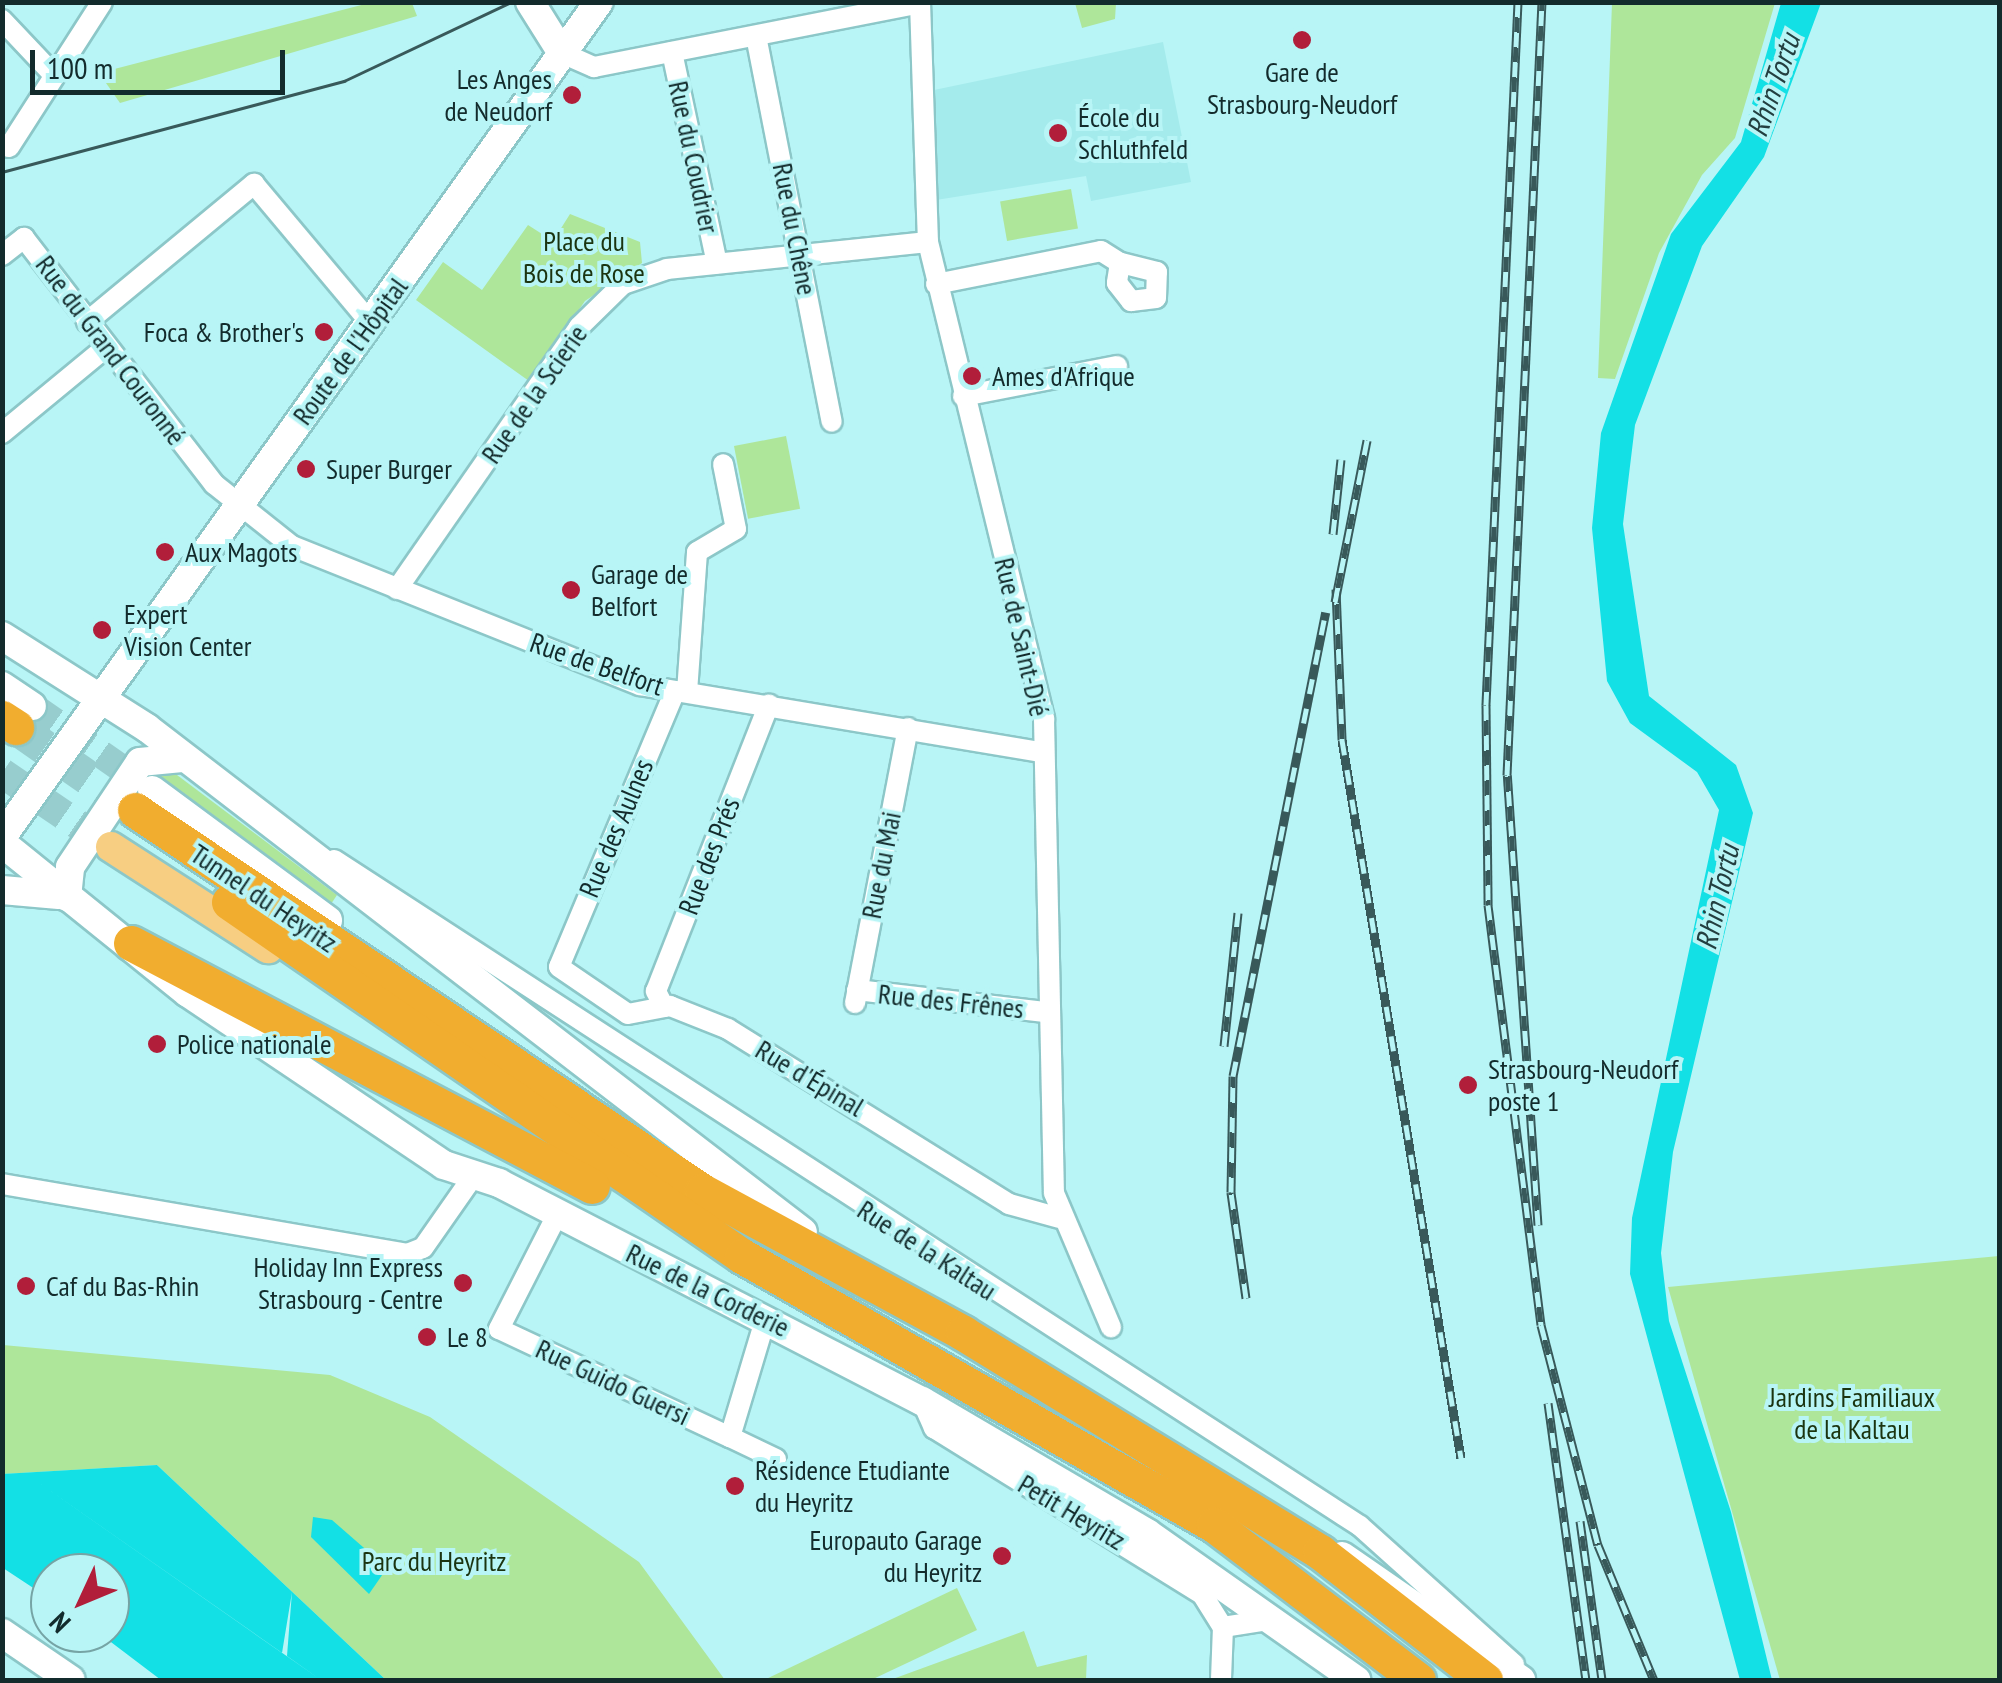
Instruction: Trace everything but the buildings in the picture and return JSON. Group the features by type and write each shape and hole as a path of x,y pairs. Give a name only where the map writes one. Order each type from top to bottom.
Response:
{"highway":[{"name":"Tunnel du Heyritz","path":"130,819 314,968 742,1256"},
{"name":"Tunnel du Heyritz","path":"130,819 394,986 702,1191 1180,1463 1454,1653 1485,1680"},
{"path":"132,943 661,1226 742,1256 1214,1526 1418,1680"}],"main road":[{"path":"530,2 562,53"},
{"name":"Route de l'Hôpital","path":"2,840 98,698 599,2"},
{"path":"2,636 182,758 803,1232"},
{"path":"2,686 12,728"},
{"path":"2,890 68,897 70,866 140,762 182,758"},
{"path":"130,819 682,1164 803,1232 1338,1554 1521,1680"},
{"name":"Rue de la Corderie","path":"2,840 68,897 132,943 188,993 470,1181 499,1183 766,1317 922,1401 1275,1619 1356,1680"},
{"path":"1214,1526 1390,1680"},
{"path":"1338,1554 1454,1653"},
{"path":"2,1633 71,1680"}],"street":[{"path":"10,148 51,72 102,2"},
{"path":"562,53 594,67 920,3"},
{"name":"Rue de Saint-Dié","path":"920,3 928,242 1044,719 1046,1012 1059,1218 1111,1327"},
{"path":"2,20 51,72"},
{"name":"Rue du Chêne","path":"756,36 832,422"},
{"name":"Rue du Coudrier","path":"672,52 716,263"},
{"path":"88,322 254,184 370,322"},
{"name":"Rue du Grand Couronné","path":"2,255 24,238 104,349 238,506"},
{"name":"Rue de la Scierie","path":"397,590 599,303 649,274 716,263 928,242"},
{"path":"936,284 1100,250 1120,264"},
{"path":"2,433 104,349"},
{"path":"963,396 1117,366"},
{"name":"Rue des Aulnes","path":"559,966 681,692 698,552 736,530 723,464"},
{"name":"Rue de Belfort","path":"238,506 292,546 397,590 681,692 1042,752"},
{"name":"Rue des Prés","path":"664,1007 656,991 769,704"},
{"name":"Rue du Mai","path":"856,997 908,728"},
{"name":"Rue de la Kaltau","path":"303,850 356,871 578,1026 1360,1526 1530,1680"},
{"name":"Rue d'Épinal","path":"559,966 628,1014 664,1007 728,1029 1009,1204 1059,1218"},
{"name":"Rue des Frênes","path":"856,997 1046,1012"},
{"path":"2,1184 407,1254 423,1248 470,1181"},
{"name":"Rue Guido Guersi","path":"557,1215 499,1329 730,1437"},
{"path":"766,1317 730,1437 776,1458"},
{"name":"Petit Heyritz","path":"922,1401 934,1428 1190,1583 1223,1627"},
{"path":"1220,1680 1223,1627 1275,1619"}],"shaded area":[{"name":"École du Schluthfeld","path":"1163,42 1191,182 1091,201 1086,176 936,200 934,90"}],"green space":[{"path":"373,2 412,3 417,16 120,103 99,73"},
{"path":"1075,3 1116,3 1115,19 1082,28"},
{"path":"1612,3 1775,3 1735,138 1702,175 1659,253 1615,379 1598,378"},
{"path":"1071,189 1078,228 1007,241 1000,202"},
{"name":"Place du Bois de Rose","path":"570,214 640,242 642,263 585,301 529,381 416,300 443,262 482,290 528,225 553,241"},
{"path":"786,436 800,509 748,519 734,446"},
{"path":"165,766 337,895 331,904 157,779"},
{"name":"Jardins Familiaux de la Kaltau","path":"1999,1256 1999,1680 1780,1680 1668,1287"},
{"name":"Parc du Heyritz","path":"3,1345 330,1375 430,1417 639,1562 725,1680 386,1680 157,1465 3,1474"},
{"path":"957,1588 977,1630 871,1680 764,1680"},
{"path":"1024,1631 1037,1667 1087,1655 1086,1680 890,1680"}],"water":[{"name":"Rhin Tortu","path":"1781,3 1821,3 1764,157 1702,246 1635,425 1623,524 1649,696 1736,765 1753,813 1673,1152 1661,1253 1669,1321 1731,1512 1772,1680 1740,1680 1630,1274 1632,1218 1719,810 1697,772 1630,723 1607,681 1592,528 1601,433 1671,234 1741,142"},
{"path":"157,1465 386,1680 161,1680 125,1653 130,1653 130,1553 30,1553 30,1586 3,1568 2,1474"},
{"path":"313,1517 332,1520 387,1568 369,1594 311,1537"}],"pier":[{"path":"292,1592 287,1656 321,1680 282,1653"}],"tunnel":[{"path":"32,706 151,789"},
{"path":"16,727 135,810"},
{"path":"2,773 111,847"}],"tram line":[{"path":"2,172 344,81 511,2"}],"railway":[{"path":"1518,2 1486,705 1488,905 1541,1325 1598,1545 1654,1680"},
{"path":"1538,1225 1507,775 1542,2"},
{"path":"1335,602 1367,440"},
{"path":"1333,534 1341,459"},
{"path":"1336,589 1342,740 1461,1458"},
{"path":"1246,1298 1231,1192 1233,1076 1326,612"},
{"path":"1224,1046 1238,913"},
{"path":"1548,1403 1586,1680"},
{"path":"1580,1521 1602,1680"}],"place":[{"name":"Gare de Strasbourg-Neudorf","path":"1302,40"},
{"name":"Les Anges de Neudorf","path":"572,95"},
{"name":"École du Schluthfeld","path":"1058,133"},
{"name":"Foca & Brother's","path":"324,332"},
{"name":"Ames d'Afrique","path":"972,376"},
{"name":"Super Burger","path":"306,469"},
{"name":"Aux Magots","path":"165,552"},
{"name":"Garage de Belfort","path":"571,590"},
{"name":"Expert Vision Center","path":"102,630"},
{"name":"Police nationale","path":"157,1044"},
{"name":"Strasbourg-Neudorf poste 1","path":"1468,1085"},
{"name":"Holiday Inn Express Strasbourg - Centre","path":"463,1283"},
{"name":"Caf du Bas-Rhin","path":"26,1286"},
{"name":"Le 8","path":"427,1337"},
{"name":"Résidence Etudiante du Heyritz","path":"735,1486"},
{"name":"Europauto Garage du Heyritz","path":"1002,1556"}]}
